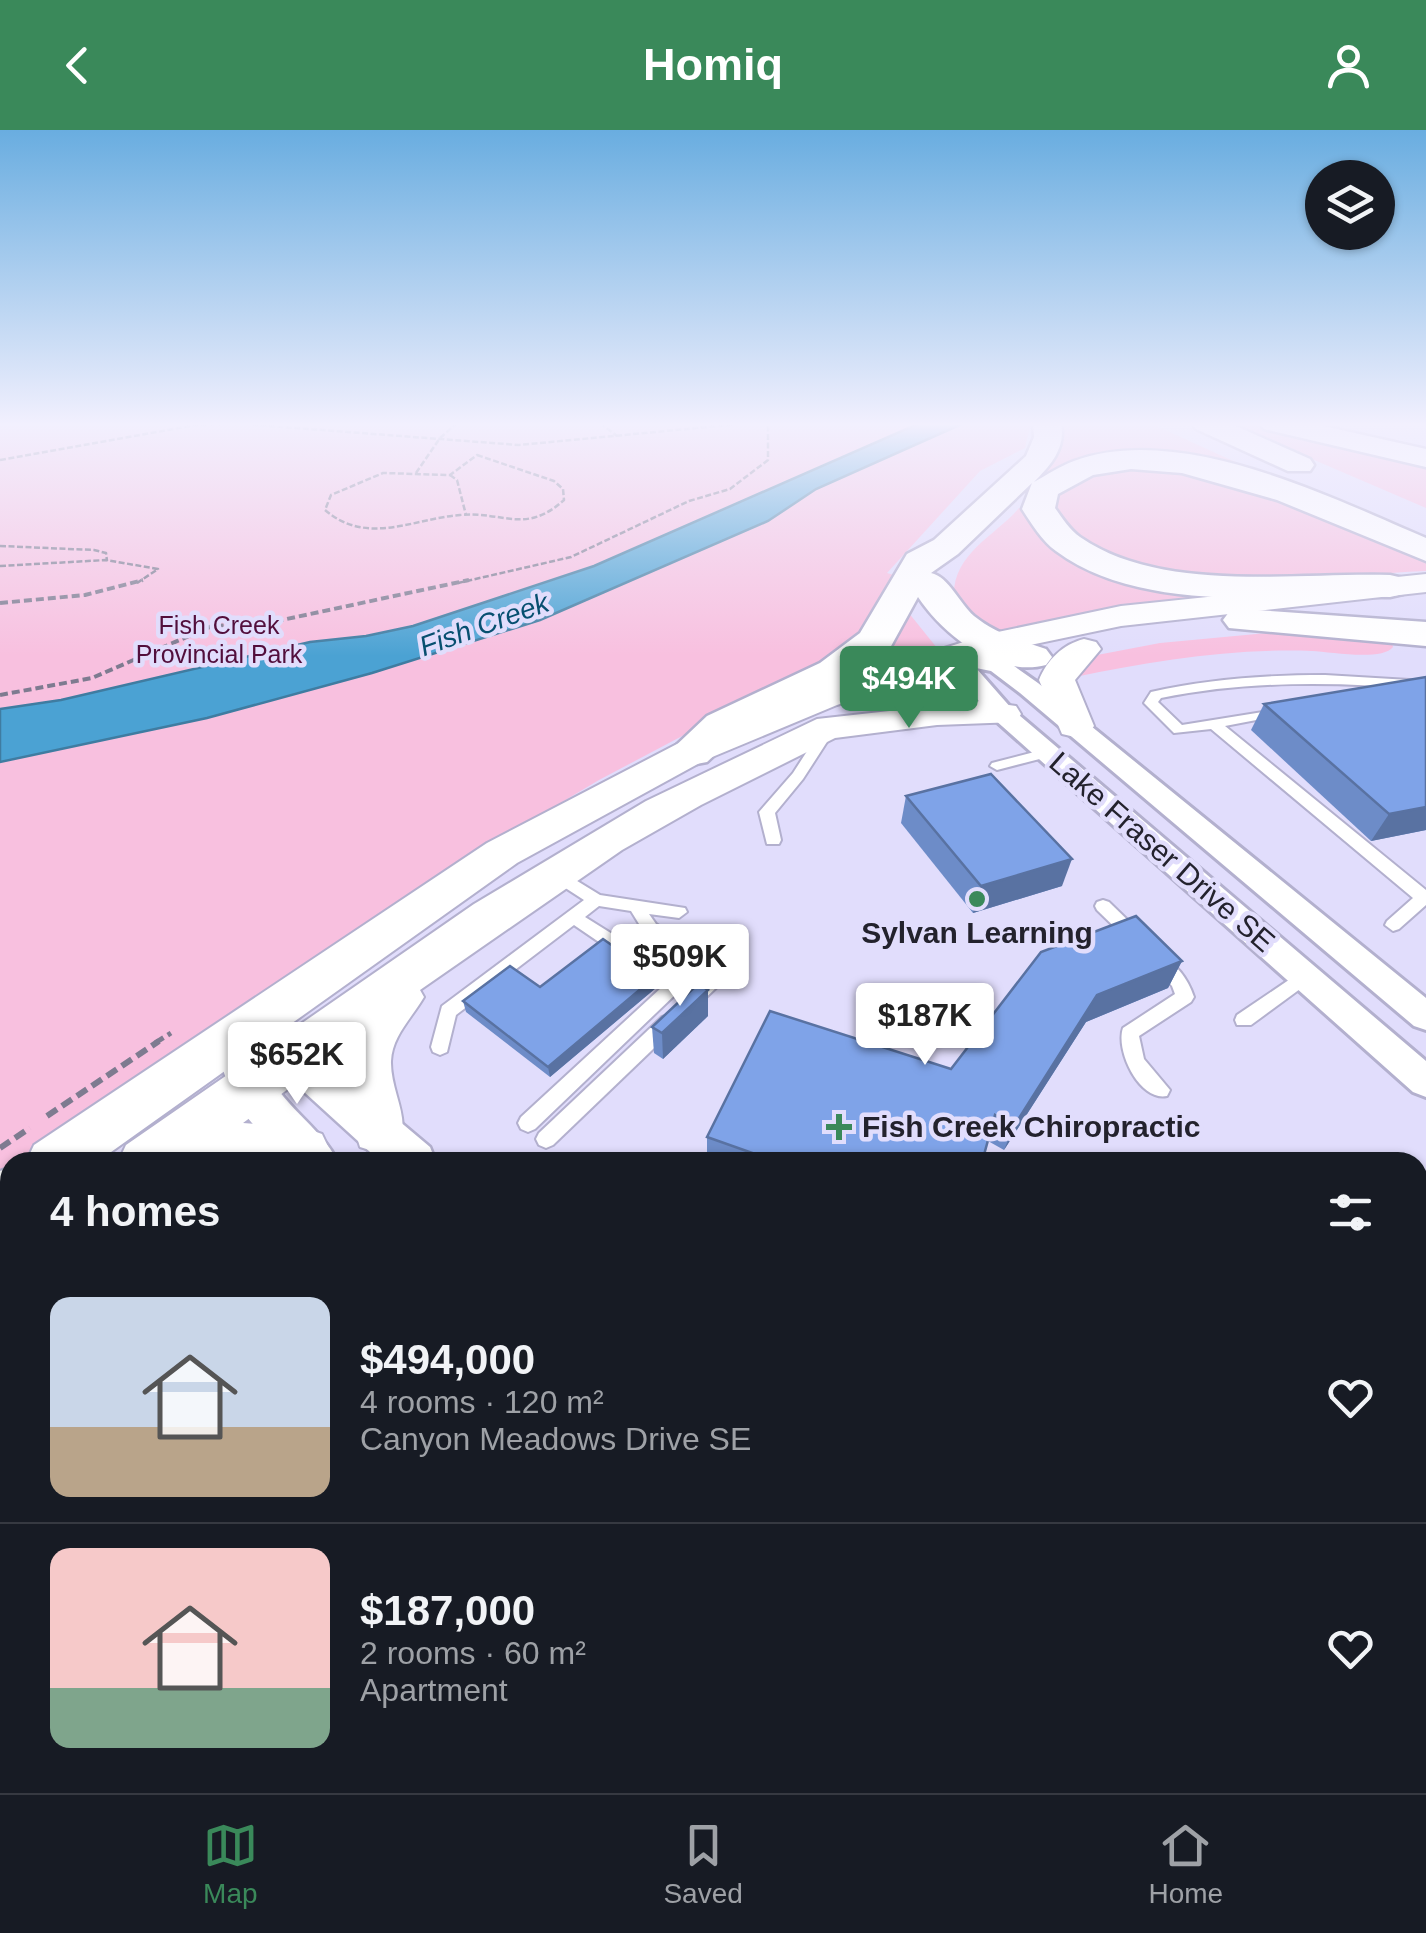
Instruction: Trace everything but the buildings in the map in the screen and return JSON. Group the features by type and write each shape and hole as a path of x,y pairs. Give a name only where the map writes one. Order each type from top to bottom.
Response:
{"highway":[{"path":"691,752 722,725 834,672 876,640 919,560 946,547 996,501"},
{"path":"1041,501 1038,509 1045,524 1064,543 1120,570 1144,576 1226,586 1390,586"},
{"path":"1307,501 1426,551"},
{"path":"1349,501 1426,538"},
{"path":"1382,501 1426,518"},
{"path":"946,547 923,596 932,628 989,660"},
{"path":"1234,620 1426,634"}],"main road":[{"path":"161,1152 556,874 688,794 830,727 989,660 1121,616 1426,583"},
{"path":"68,1152 502,853 691,752 824,696 989,660 1084,648 1234,620 1426,604"},
{"path":"1075,726 1056,680 1061,669 1084,648"},
{"path":"830,727 965,708 1003,714"},
{"path":"396,1146 362,1053 377,1024 419,969"},
{"path":"208,1152 228,1146 272,1152"}],"street":[{"name":"Lake Fraser Drive SE","path":"989,660 1003,714 1426,1082"},
{"name":"Lake Fraser Drive SE","path":"989,660 1075,726 1426,1017"},
{"path":"1304,976 1348,951"},
{"path":"234,1036 295,1058 396,1146"},
{"path":"234,1036 251,1090 304,1152"}],"lane":[{"path":"1296,708 1179,730 1151,703 1156,695 1214,682 1426,685"},
{"path":"1344,696 1390,682"},
{"path":"1214,724 1425,897 1392,926"},
{"path":"773,840 767,812 798,776 830,727"},
{"path":"997,766 1050,752"},
{"path":"556,874 596,900 679,912"},
{"path":"440,1047 448,1011 596,900"},
{"path":"546,1139 712,982 714,974 650,928 636,906"},
{"path":"1104,906 1180,983 1184,997 1130,1033 1129,1049 1135,1066 1160,1090"},
{"path":"528,1123 670,992 671,982 664,975 573,918"},
{"path":"1244,1020 1304,976"}],"path":[{"path":"329,501 324,510 342,524 372,530 466,514 526,521 551,513 562,501"},
{"path":"462,501 466,514"},
{"path":"0,695 92,678 212,626 324,613 487,579 582,554 687,501"},
{"path":"0,546 94,550 106,553 107,561"},
{"path":"0,566 107,561 148,564 156,566 158,572 149,579 116,588 0,603"}],"green space":[{"name":"Fish Creek Provincial Park","path":"0,501 953,501 887,573 897,576 864,640 599,780 490,845 35,1152 0,1152"},
{"path":"1052,501 1286,501 1426,555 1426,571 1259,579 1173,574 1133,566 1098,552 1050,512"},
{"path":"1409,501 1426,501 1426,508"},
{"path":"1019,508 1029,509 1056,542 1233,592 1002,633 987,630 954,597 955,582 967,557"},
{"path":"908,612 937,648 935,651 857,675 850,671"},
{"path":"1276,632 1391,640 1393,647 1368,655 1312,651 1222,654 1075,677 1088,659 1097,655 1160,643"}],"water":[{"name":"Fish Creek","path":"743,501 799,501 768,521 540,620 372,673 207,718 0,762 0,709 61,700 310,642 413,626 594,566"}],"place":[{"name":"Sylvan Learning","path":"977,899"},
{"name":"Fish Creek Chiropractic","path":"839,1127"}]}
